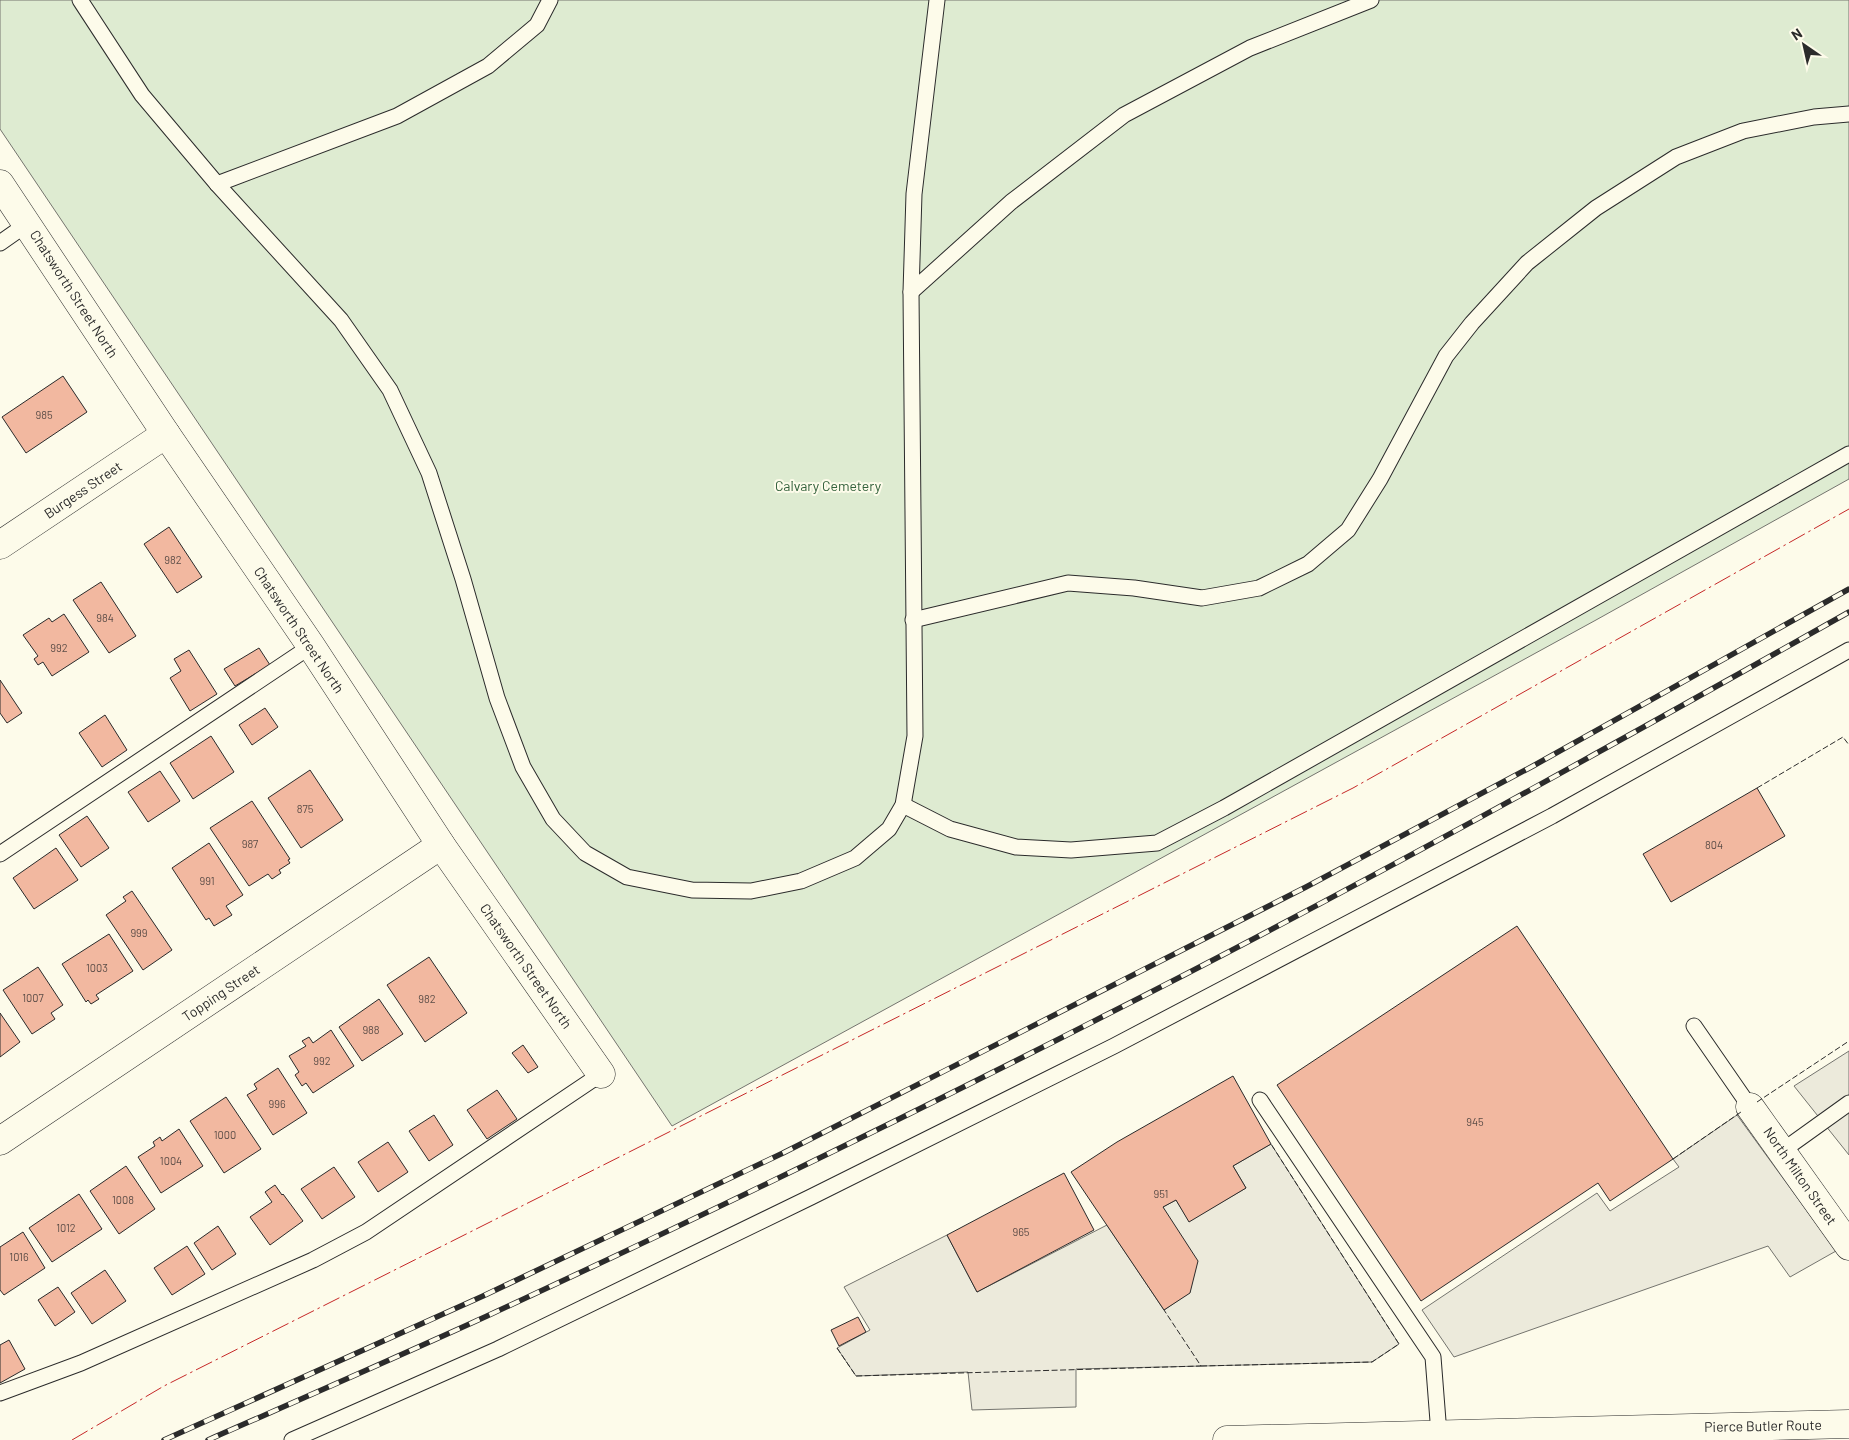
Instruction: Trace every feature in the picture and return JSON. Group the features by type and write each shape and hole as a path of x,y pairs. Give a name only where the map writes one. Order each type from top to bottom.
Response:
{"street":[{"name":"Chatsworth Street North","path":"0,184 166,434 311,646 441,845 601,1074"},
{"name":"Burgess Street","path":"0,545 166,434"},
{"name":"Topping Street","path":"0,1141 441,845"},
{"name":"North Milton Street","path":"1750,1107 1849,1246"},
{"name":"Pierce Butler Route","path":"1227,1440 1439,1434 1653,1434 1849,1424"}],"lane":[{"path":"80,0 142,95 217,184 342,320 390,390 430,473 497,698 523,767 553,819 584,853 627,877 692,890 751,891 801,881 855,858 889,829 904,805 915,736 911,292 914,194 937,0"},
{"path":"217,184 397,116 488,66 537,25 550,0"},
{"path":"911,292 1011,202 1124,115 1250,48 1371,0"},
{"path":"913,620 1068,584 1134,588 1202,598 1259,588 1308,564 1348,530 1380,480 1446,356 1472,323 1527,263 1596,208 1676,157 1743,131 1814,117 1849,114"},
{"path":"0,243 27,224"},
{"path":"904,805 950,829 1016,847 1071,850 1157,843 1224,808 1849,454"},
{"path":"0,854 311,646"},
{"path":"292,1440 498,1349 1114,1046 1552,816 1849,650"},
{"path":"1694,1026 1750,1107"},
{"path":"0,1393 81,1363 313,1260 366,1232 601,1074"},
{"path":"1260,1100 1433,1357 1439,1434"},
{"path":"1782,1151 1849,1103"}],"green space":[{"name":"Calvary Cemetery","path":"0,0 1849,0 1849,479 1596,620 672,1126 0,129"}],"shaded area":[{"path":"1849,1051 1849,1155 1794,1086"},
{"path":"1737,1115 1836,1251 1790,1277 1768,1246 1454,1357 1422,1310 1597,1193 1610,1211 1679,1167 1673,1159"},
{"path":"1271,1144 1399,1344 1372,1362 1076,1369 1076,1407 972,1410 968,1372 856,1376 837,1348 870,1330 844,1287 947,1235 977,1292 1107,1225 1164,1310 1190,1292 1163,1207 1176,1200 1189,1221 1246,1188 1233,1166"}],"building":[{"path":"63,376 87,412 26,453 2,417"},
{"path":"169,527 202,577 177,593 144,544"},
{"path":"101,582 136,636 109,653 73,600"},
{"path":"64,614 89,652 52,676 43,662 38,665 34,659 38,656 23,635 49,618 52,622"},
{"path":"259,648 270,665 235,686 224,669"},
{"path":"189,650 217,694 190,711 170,678 181,671 174,659"},
{"path":"0,680 22,713 7,723 0,713"},
{"path":"265,708 278,727 252,745 239,725"},
{"path":"105,715 127,750 102,767 79,733"},
{"path":"211,736 234,772 193,799 170,763"},
{"path":"310,770 343,820 301,848 268,798"},
{"path":"160,771 180,801 148,822 128,792"},
{"path":"1757,788 1785,836 1671,902 1643,854"},
{"path":"252,801 290,859 288,860 290,863 279,870 281,873 272,879 268,874 249,886 210,828"},
{"path":"87,816 109,848 81,867 59,835"},
{"path":"209,843 243,895 226,906 232,915 214,926 209,918 206,920 172,868"},
{"path":"56,848 78,880 34,909 13,878"},
{"path":"132,891 172,950 143,970 106,915 126,901 123,897"},
{"path":"1517,926 1673,1159 1610,1201 1598,1183 1421,1301 1277,1085"},
{"path":"109,934 133,971 96,995 99,999 91,1004 88,1000 86,1002 62,964"},
{"path":"429,957 467,1013 425,1042 387,985"},
{"path":"38,967 63,1005 51,1013 55,1019 32,1034 3,990"},
{"path":"379,999 403,1034 362,1061 339,1027"},
{"path":"0,1013 20,1042 0,1057"},
{"path":"331,1030 354,1066 313,1093 306,1083 302,1086 295,1075 299,1072 289,1056 306,1046 302,1041 309,1037 313,1043"},
{"path":"523,1045 538,1067 528,1073 512,1053"},
{"path":"278,1068 307,1113 273,1135 247,1095 257,1089 254,1084"},
{"path":"1233,1076 1271,1144 1233,1166 1246,1188 1189,1222 1176,1200 1163,1207 1198,1261 1190,1293 1164,1310 1071,1172 1117,1142"},
{"path":"497,1090 517,1119 487,1139 467,1110"},
{"path":"226,1097 261,1149 224,1173 190,1121"},
{"path":"434,1115 453,1145 429,1161 409,1131"},
{"path":"179,1129 203,1166 161,1193 138,1157 155,1146 153,1142 160,1137 162,1141"},
{"path":"388,1142 408,1172 378,1192 358,1162"},
{"path":"126,1166 155,1209 119,1234 90,1191"},
{"path":"334,1167 355,1197 322,1219 301,1189"},
{"path":"1064,1173 1094,1230 977,1292 947,1235"},
{"path":"275,1185 303,1221 270,1245 250,1217 272,1202 265,1192"},
{"path":"79,1194 102,1229 52,1262 29,1228"},
{"path":"218,1226 236,1254 212,1270 194,1243"},
{"path":"23,1232 45,1268 4,1295 0,1290 0,1247"},
{"path":"187,1246 205,1274 172,1295 154,1268"},
{"path":"105,1270 126,1301 92,1324 71,1293"},
{"path":"58,1287 75,1312 55,1326 38,1300"},
{"path":"858,1317 866,1332 839,1346 831,1330"},
{"path":"9,1340 25,1369 0,1383 0,1345"}],"railway":[{"path":"164,1440 483,1296 783,1153 1306,887 1533,766 1849,589"},
{"path":"208,1440 565,1280 796,1170 1026,1056 1197,969 1384,869 1849,612"}],"fence":[{"path":"1757,788 1843,737 1849,745"},
{"path":"1757,1102 1849,1041"},
{"path":"1673,1159 1741,1112"},
{"path":"1201,1366 1372,1362 1399,1344 1271,1144"},
{"path":"837,1348 856,1376 1201,1366 1164,1310"}],"power":[{"path":"72,1440 164,1386 1353,788 1849,509"}]}
